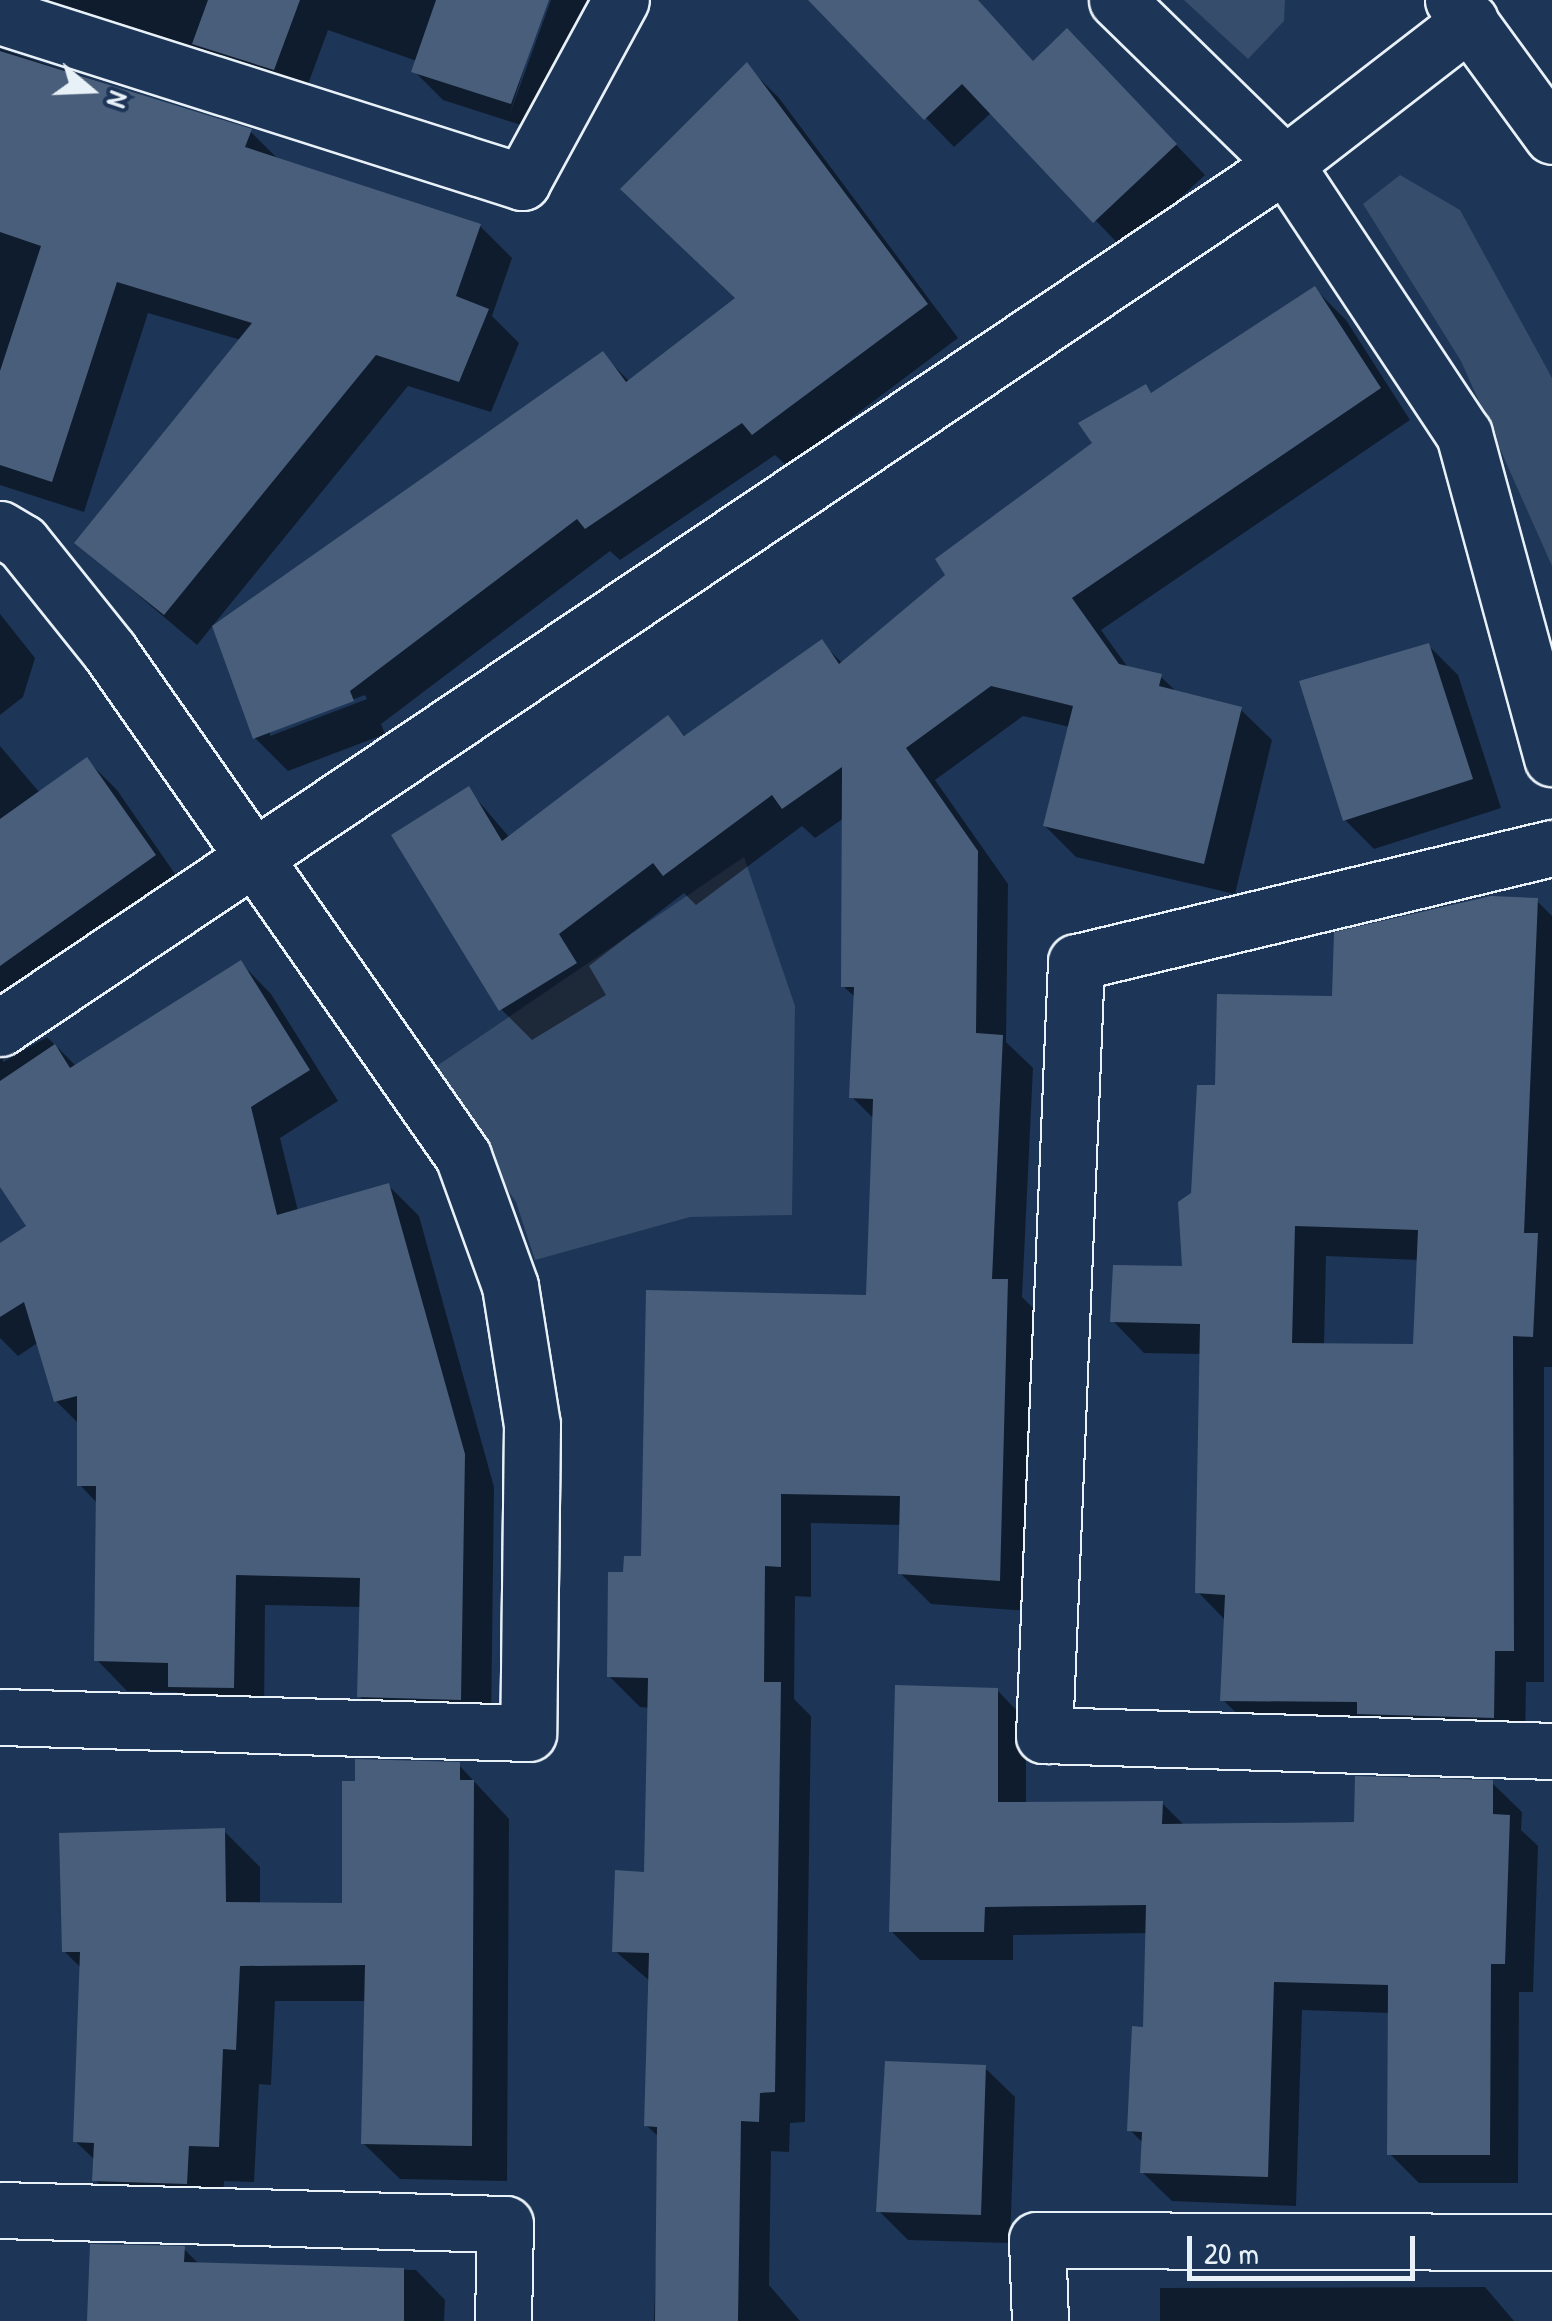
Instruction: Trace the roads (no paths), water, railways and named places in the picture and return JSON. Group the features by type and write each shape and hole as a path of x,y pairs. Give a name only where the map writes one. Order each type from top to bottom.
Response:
{"street":[{"path":"0,16 522,182 621,0"},
{"path":"1118,0 1285,164 1464,434 1552,758"},
{"path":"0,1028 1285,164 1462,10 1552,136"},
{"path":"0,529 22,542 110,652 462,1156 510,1286 532,1426 528,1733 0,1717"},
{"path":"1552,848 1076,962 1044,1734 1552,1752"},
{"path":"0,2210 506,2224 503,2321"},
{"path":"1552,2228 1552,2270"},
{"path":"1040,2321 1037,2240 1552,2242"}]}
